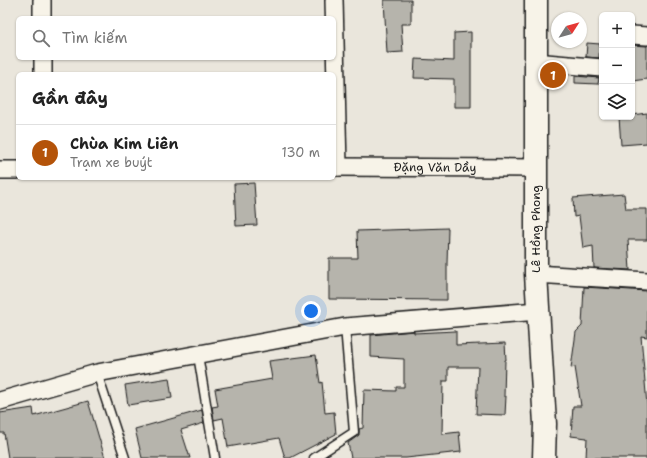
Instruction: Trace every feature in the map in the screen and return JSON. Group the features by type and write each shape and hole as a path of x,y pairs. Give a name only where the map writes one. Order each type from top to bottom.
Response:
{"highway":[{"name":"Lê Hồng Phong","path":"536,0 536,274 545,424 544,458"}],"street":[{"path":"42,0 42,16"},
{"path":"334,0 334,16"},
{"path":"635,35 647,36"},
{"path":"43,60 43,72"},
{"path":"335,60 335,72"},
{"path":"535,62 599,68"},
{"name":"Đặng Văn Dầy","path":"336,167 536,168"},
{"path":"0,170 16,170"},
{"path":"536,274 647,281"},
{"path":"0,402 97,373 345,327 538,311"}],"lane":[{"path":"314,458 354,432 345,327"},
{"path":"198,355 215,458"},
{"path":"97,373 125,458"}],"building":[{"path":"384,0 411,0 411,24 401,24 403,52 387,53"},
{"path":"471,32 471,107 454,107 454,79 414,78 415,59 454,61 454,33"},
{"path":"587,43 599,44 599,58 586,57"},
{"path":"635,45 647,46 647,79 635,81"},
{"path":"575,76 599,78 598,84 575,83"},
{"path":"647,113 647,143 621,145 619,120 635,120 635,115"},
{"path":"254,183 257,225 236,226 234,184"},
{"path":"624,194 626,209 647,209 647,240 628,240 630,270 594,268 593,246 583,248 579,216 574,217 573,198"},
{"path":"448,228 447,300 329,299 329,258 358,258 357,231"},
{"path":"584,287 647,291 647,337 641,336 647,405 647,458 586,458 587,438 571,436 573,406 581,406 575,367 571,368 576,332 582,326"},
{"path":"414,331 414,333 456,331 456,345 505,343 505,415 476,414 478,367 448,367 448,381 443,381 442,434 459,432 461,452 406,458 351,458 348,443 359,435 359,429 363,428 364,390 396,391 396,387 404,387 404,359 371,357 371,335"},
{"path":"316,355 320,383 322,382 325,413 334,412 336,434 290,458 285,458 279,438 228,447 223,418 214,420 212,407 218,406 215,389 272,379 269,361"},
{"path":"169,378 172,398 128,405 125,385"},
{"path":"88,401 105,458 8,458 4,433 0,433 0,413 33,408 34,416"},
{"path":"202,410 204,423 181,430 190,458 142,458 135,429"}],"place":[{"name":"Chùa Kim Liên","path":"553,75"}]}
